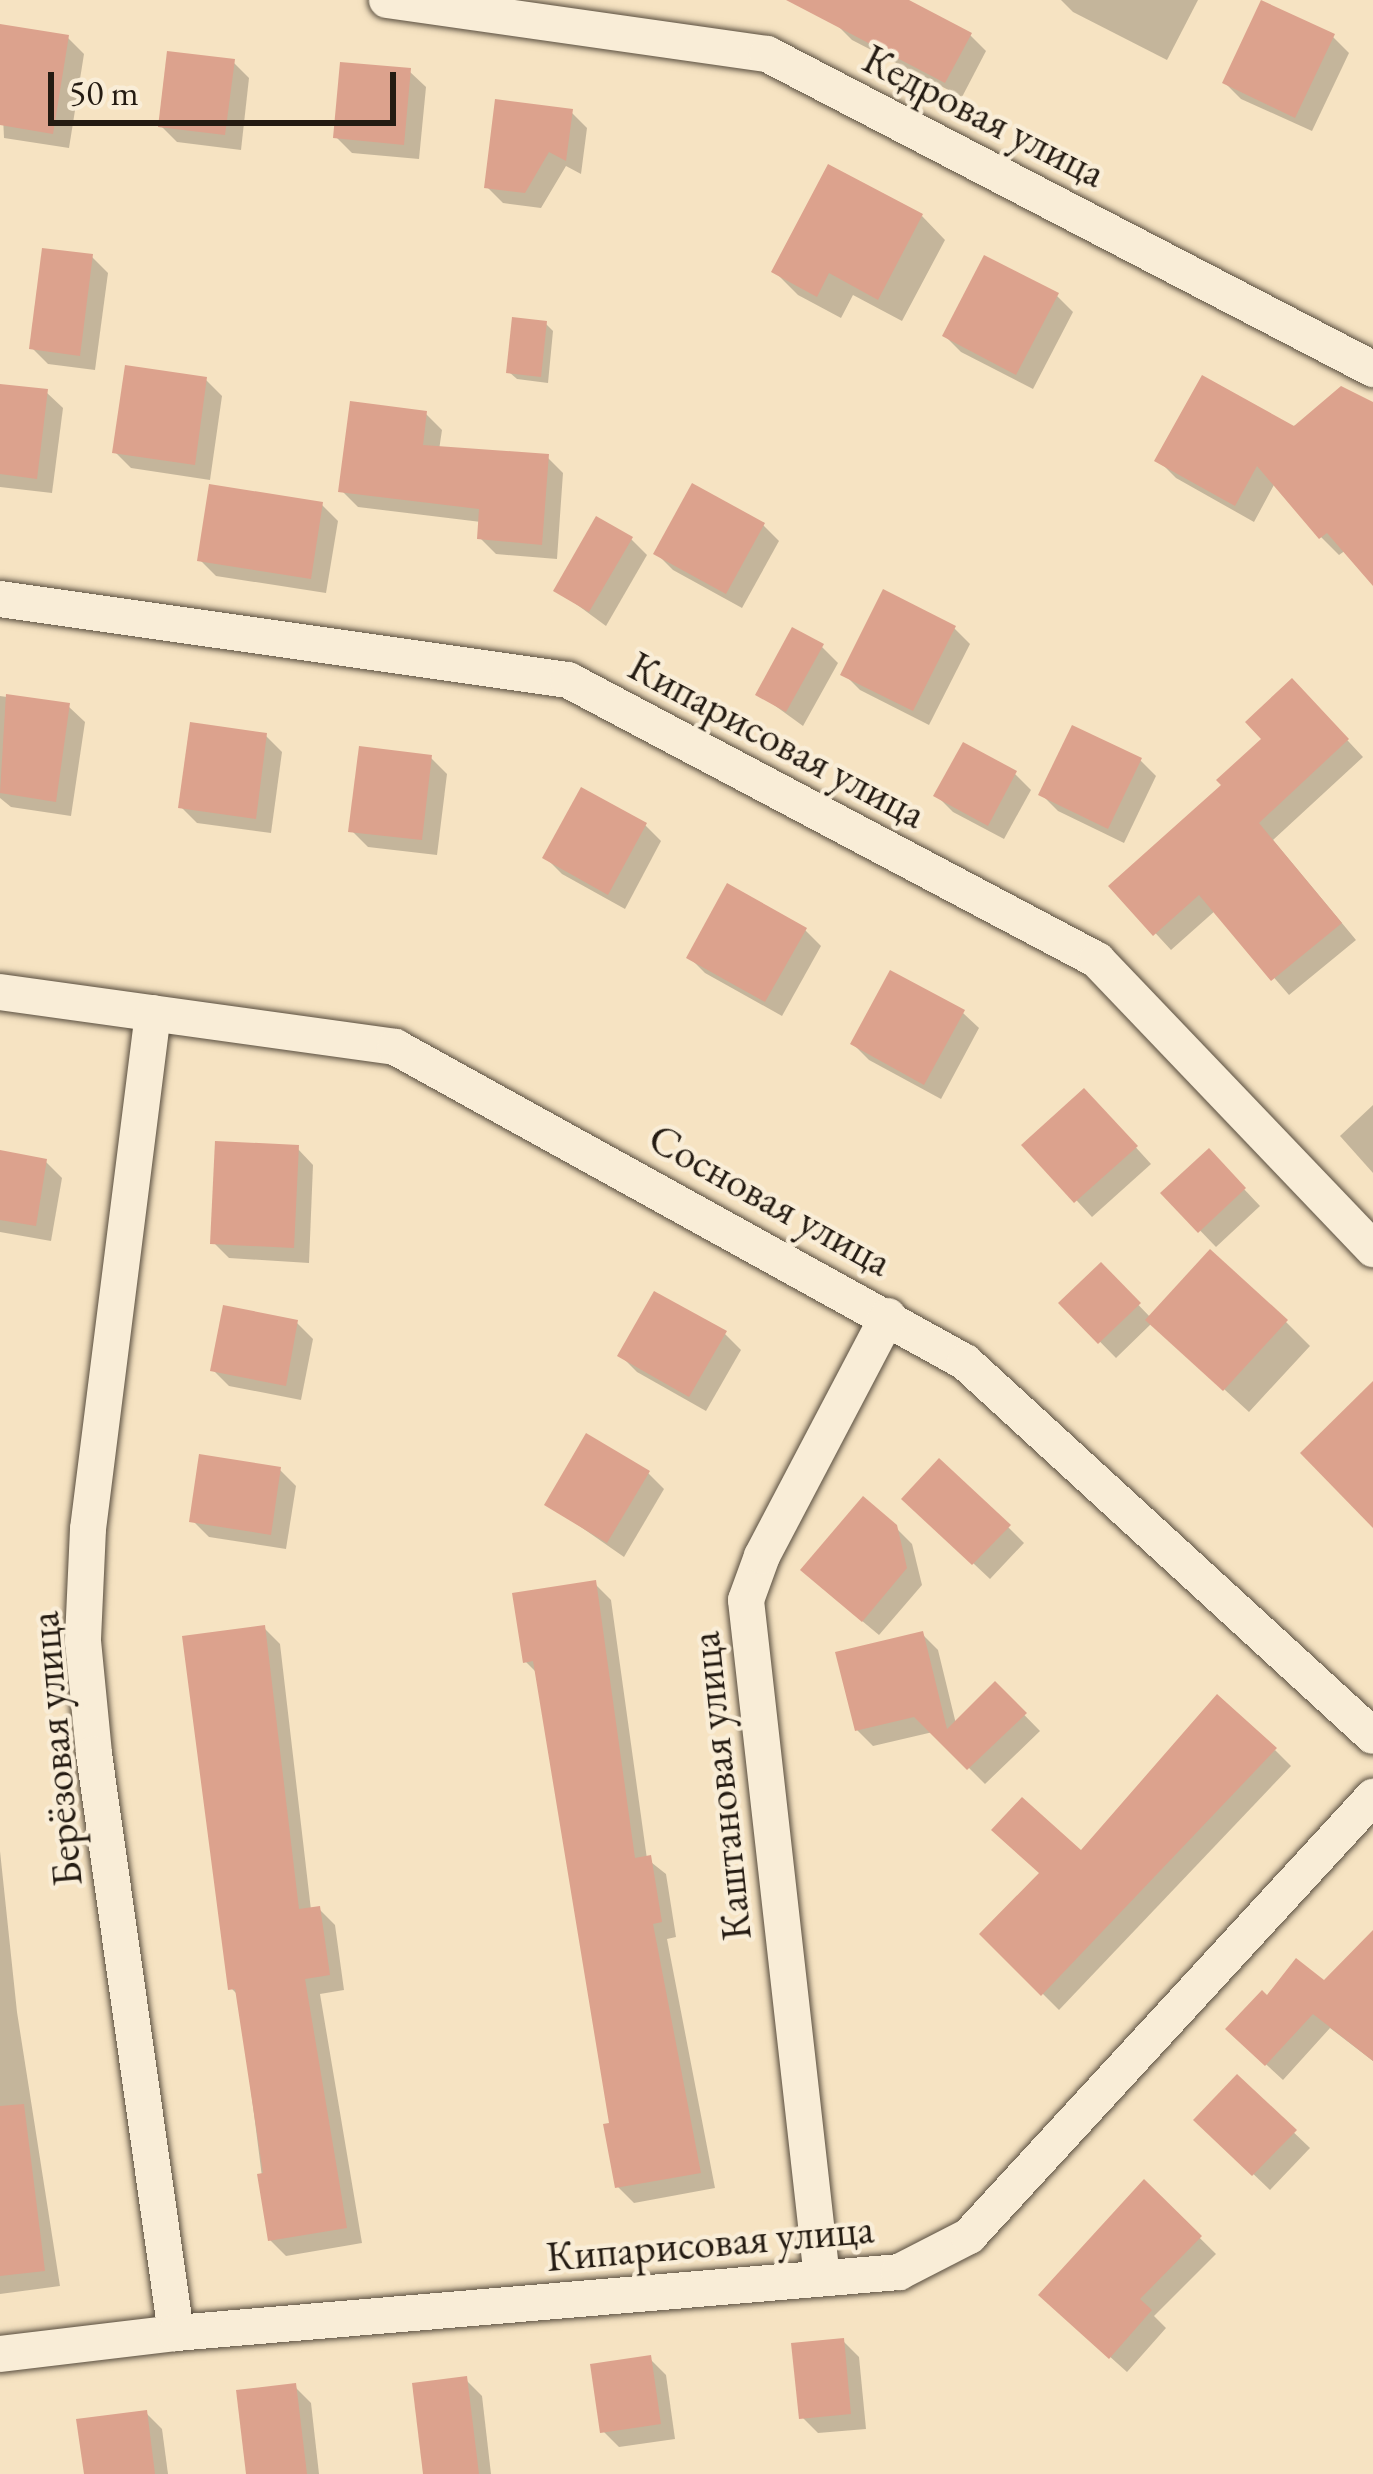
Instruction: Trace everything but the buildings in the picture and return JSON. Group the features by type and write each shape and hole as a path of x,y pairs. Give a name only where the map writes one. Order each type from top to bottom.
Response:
{"street":[{"name":"Кедровая улица","path":"387,0 766,54 1373,369"},
{"name":"Кипарисовая улица","path":"0,599 568,680 1097,960 1373,1250"},
{"name":"Сосновая улица","path":"0,992 395,1047 965,1362 1373,1736"},
{"name":"Берёзовая улица","path":"152,1013 88,1529 83,1641 94,1754 176,2333"},
{"name":"Каштановая улица","path":"822,2278 746,1600 762,1556 888,1316"},
{"name":"Кипарисовая улица","path":"0,2354 176,2333 899,2272 969,2236 1373,1797"}]}
